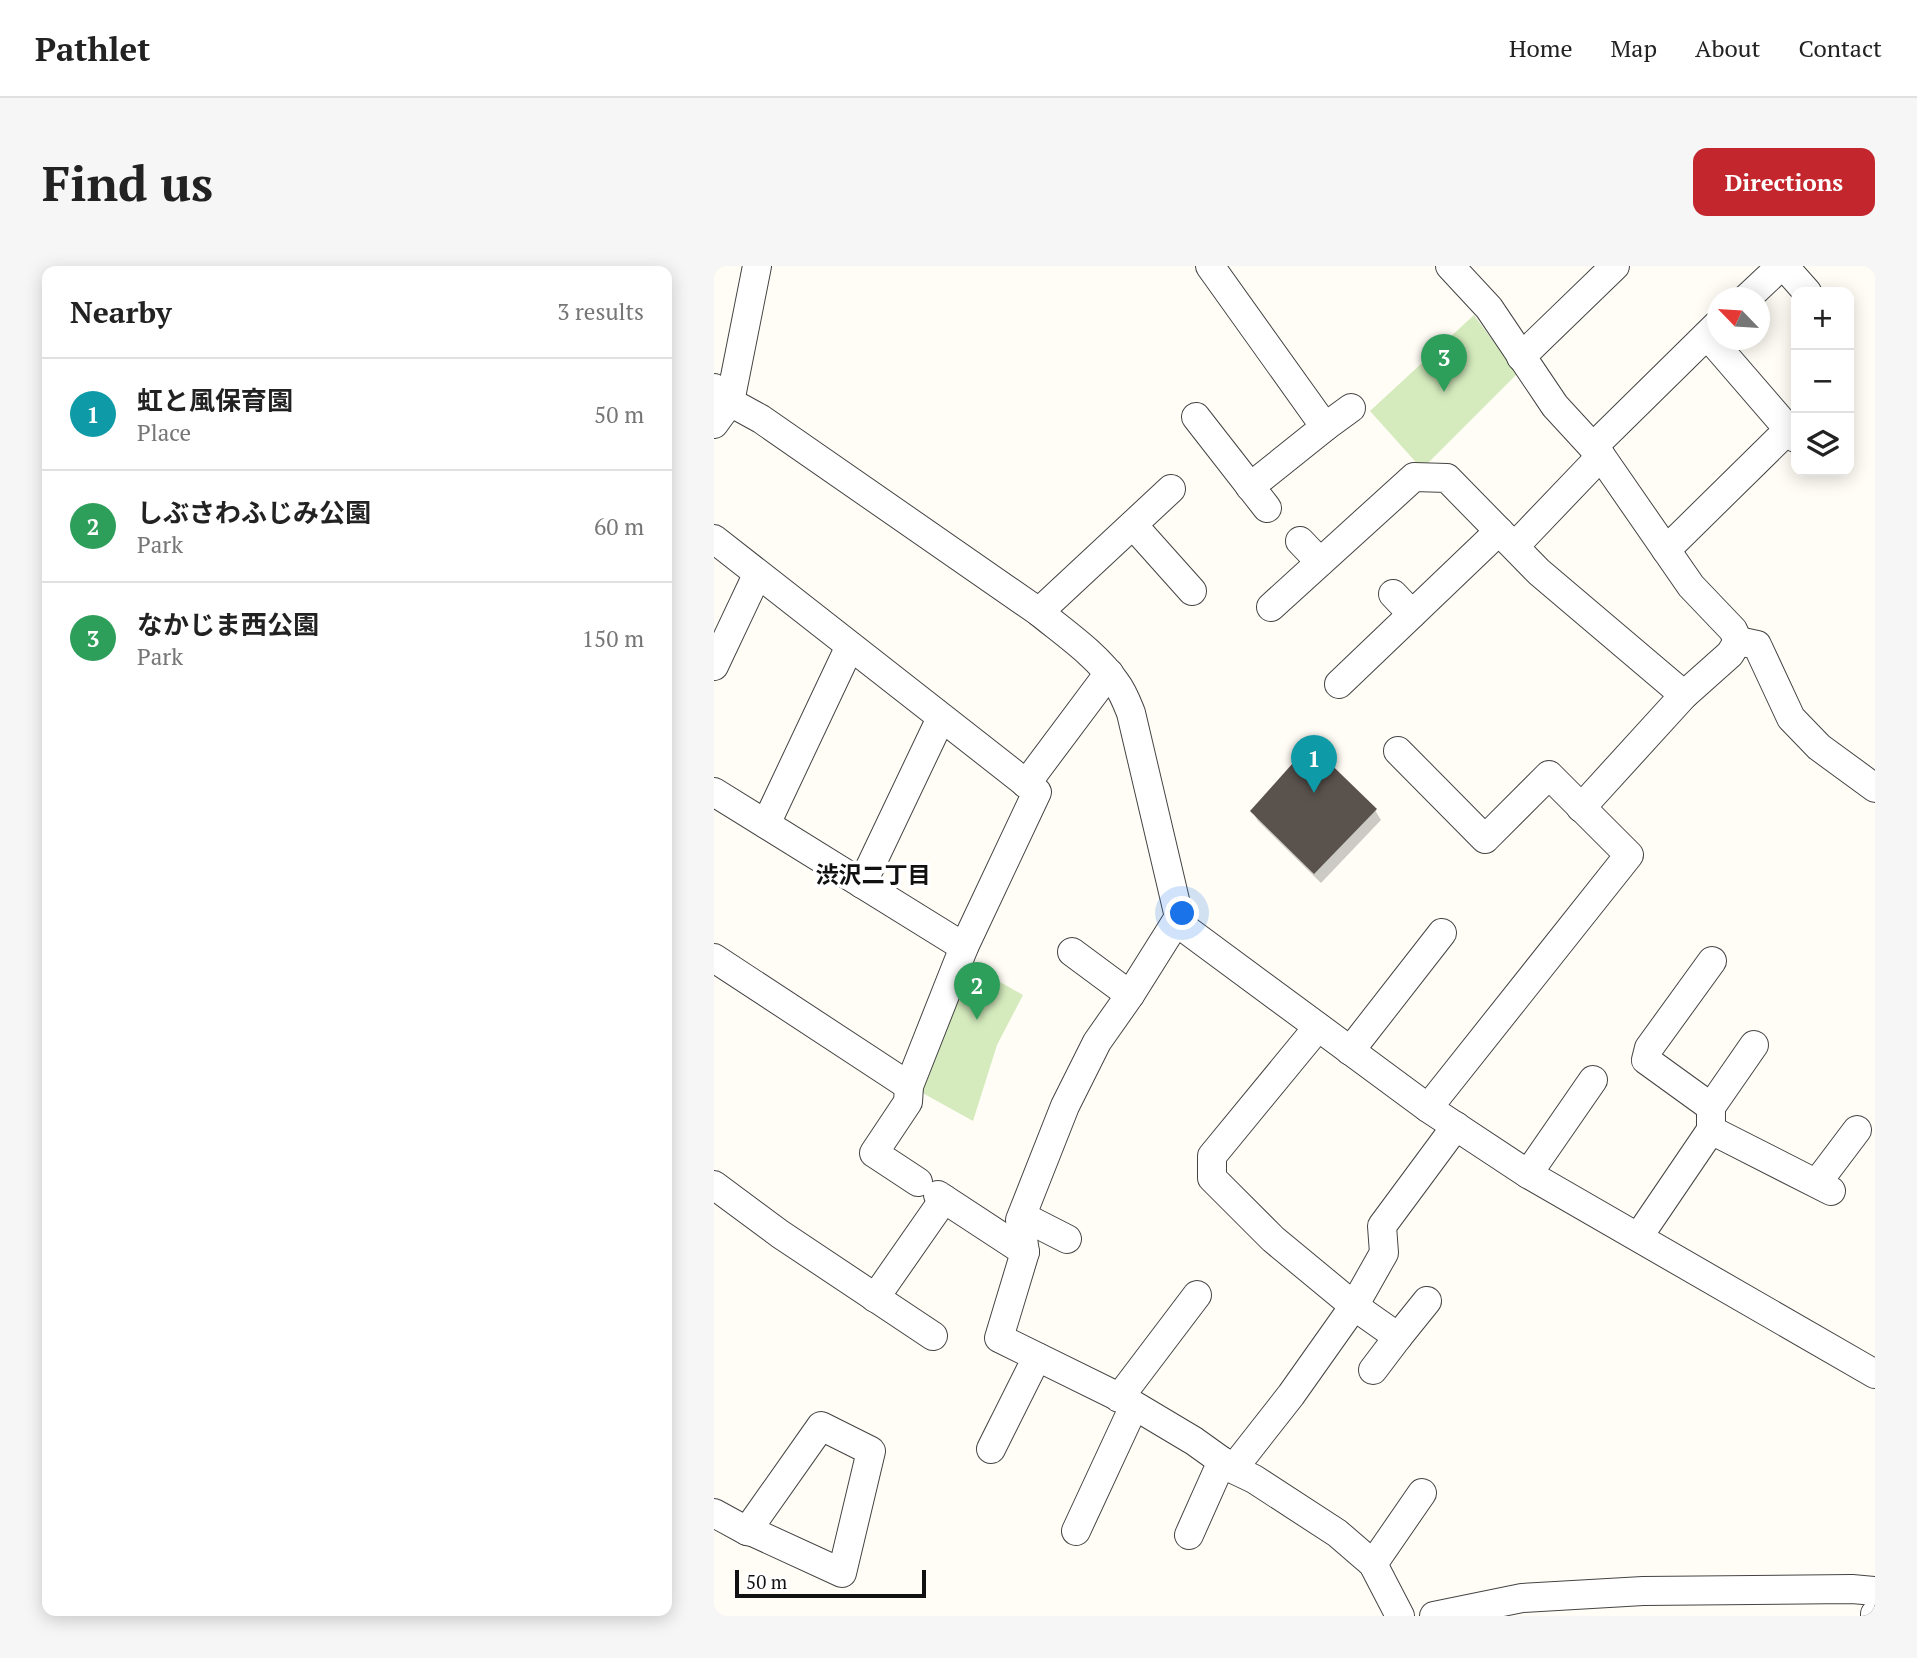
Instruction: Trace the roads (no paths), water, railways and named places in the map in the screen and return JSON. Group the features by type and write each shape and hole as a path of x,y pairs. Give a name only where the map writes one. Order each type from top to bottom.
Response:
{"street":[{"path":"714,425 757,266"},
{"path":"1210,266 1325,427"},
{"path":"1450,266 1489,308 1555,406 1597,452 1691,586 1733,630 1738,641"},
{"path":"1759,287 1782,266 1802,287"},
{"path":"1521,357 1607,269"},
{"path":"1339,684 1402,604 1507,538 1597,452 1707,335"},
{"path":"1728,350 1791,432"},
{"path":"722,395 761,419 1039,612 1079,644 1109,673 1131,713 1179,917 1187,930 1428,1108 1528,1174 1875,1374"},
{"path":"1196,417 1259,497 1325,427 1350,408"},
{"path":"1666,550 1791,434"},
{"path":"1271,607 1414,477 1447,478 1539,572 1684,695"},
{"path":"1039,612 1171,489"},
{"path":"1133,524 1192,592"},
{"path":"714,539 1037,792 964,947 909,1086 908,1102 874,1153 1025,1252"},
{"path":"1300,541 1320,562"},
{"path":"714,666 757,575"},
{"path":"1581,808 1684,695 1730,654 1738,641"},
{"path":"1738,641 1757,645 1791,718 1819,747 1875,788"},
{"path":"766,824 850,646"},
{"path":"1026,784 1109,673"},
{"path":"862,884 941,718"},
{"path":"1398,751 1485,839 1549,775 1629,855 1428,1108"},
{"path":"714,792 964,947"},
{"path":"1179,917 1091,1052 1065,1105 1020,1220 1025,1252 999,1338 1126,1402 1194,1441 1227,1465 1254,1479 1336,1533 1373,1564 1400,1616"},
{"path":"1350,1051 1442,933"},
{"path":"1072,952 1130,995"},
{"path":"714,958 909,1086"},
{"path":"1712,961 1648,1048 1646,1060 1711,1119 1824,1187 1857,1130"},
{"path":"1318,1027 1212,1156 1212,1178 1273,1239 1354,1306 1398,1337"},
{"path":"1639,1237 1754,1045"},
{"path":"1528,1174 1593,1080"},
{"path":"1189,1535 1227,1465 1291,1395 1354,1306 1384,1253 1382,1226 1456,1126"},
{"path":"714,1185 779,1234 933,1336"},
{"path":"875,1298 934,1192"},
{"path":"1022,1216 1067,1239"},
{"path":"1076,1531 1126,1402 1197,1295"},
{"path":"1373,1370 1427,1301"},
{"path":"991,1449 1037,1357"},
{"path":"714,1513 747,1531 842,1573 871,1451 821,1426 747,1531"},
{"path":"1373,1564 1422,1493"},
{"path":"1434,1616 1522,1598 1643,1591 1875,1591"}],"place":[{"name":"なかじま西公園","path":"1444,392"},
{"name":"虹と風保育園","path":"1314,793"},
{"name":"しぶさわふじみ公園","path":"977,1020"}],"district":[{"name":"渋沢二丁目","path":"873,875"}]}
